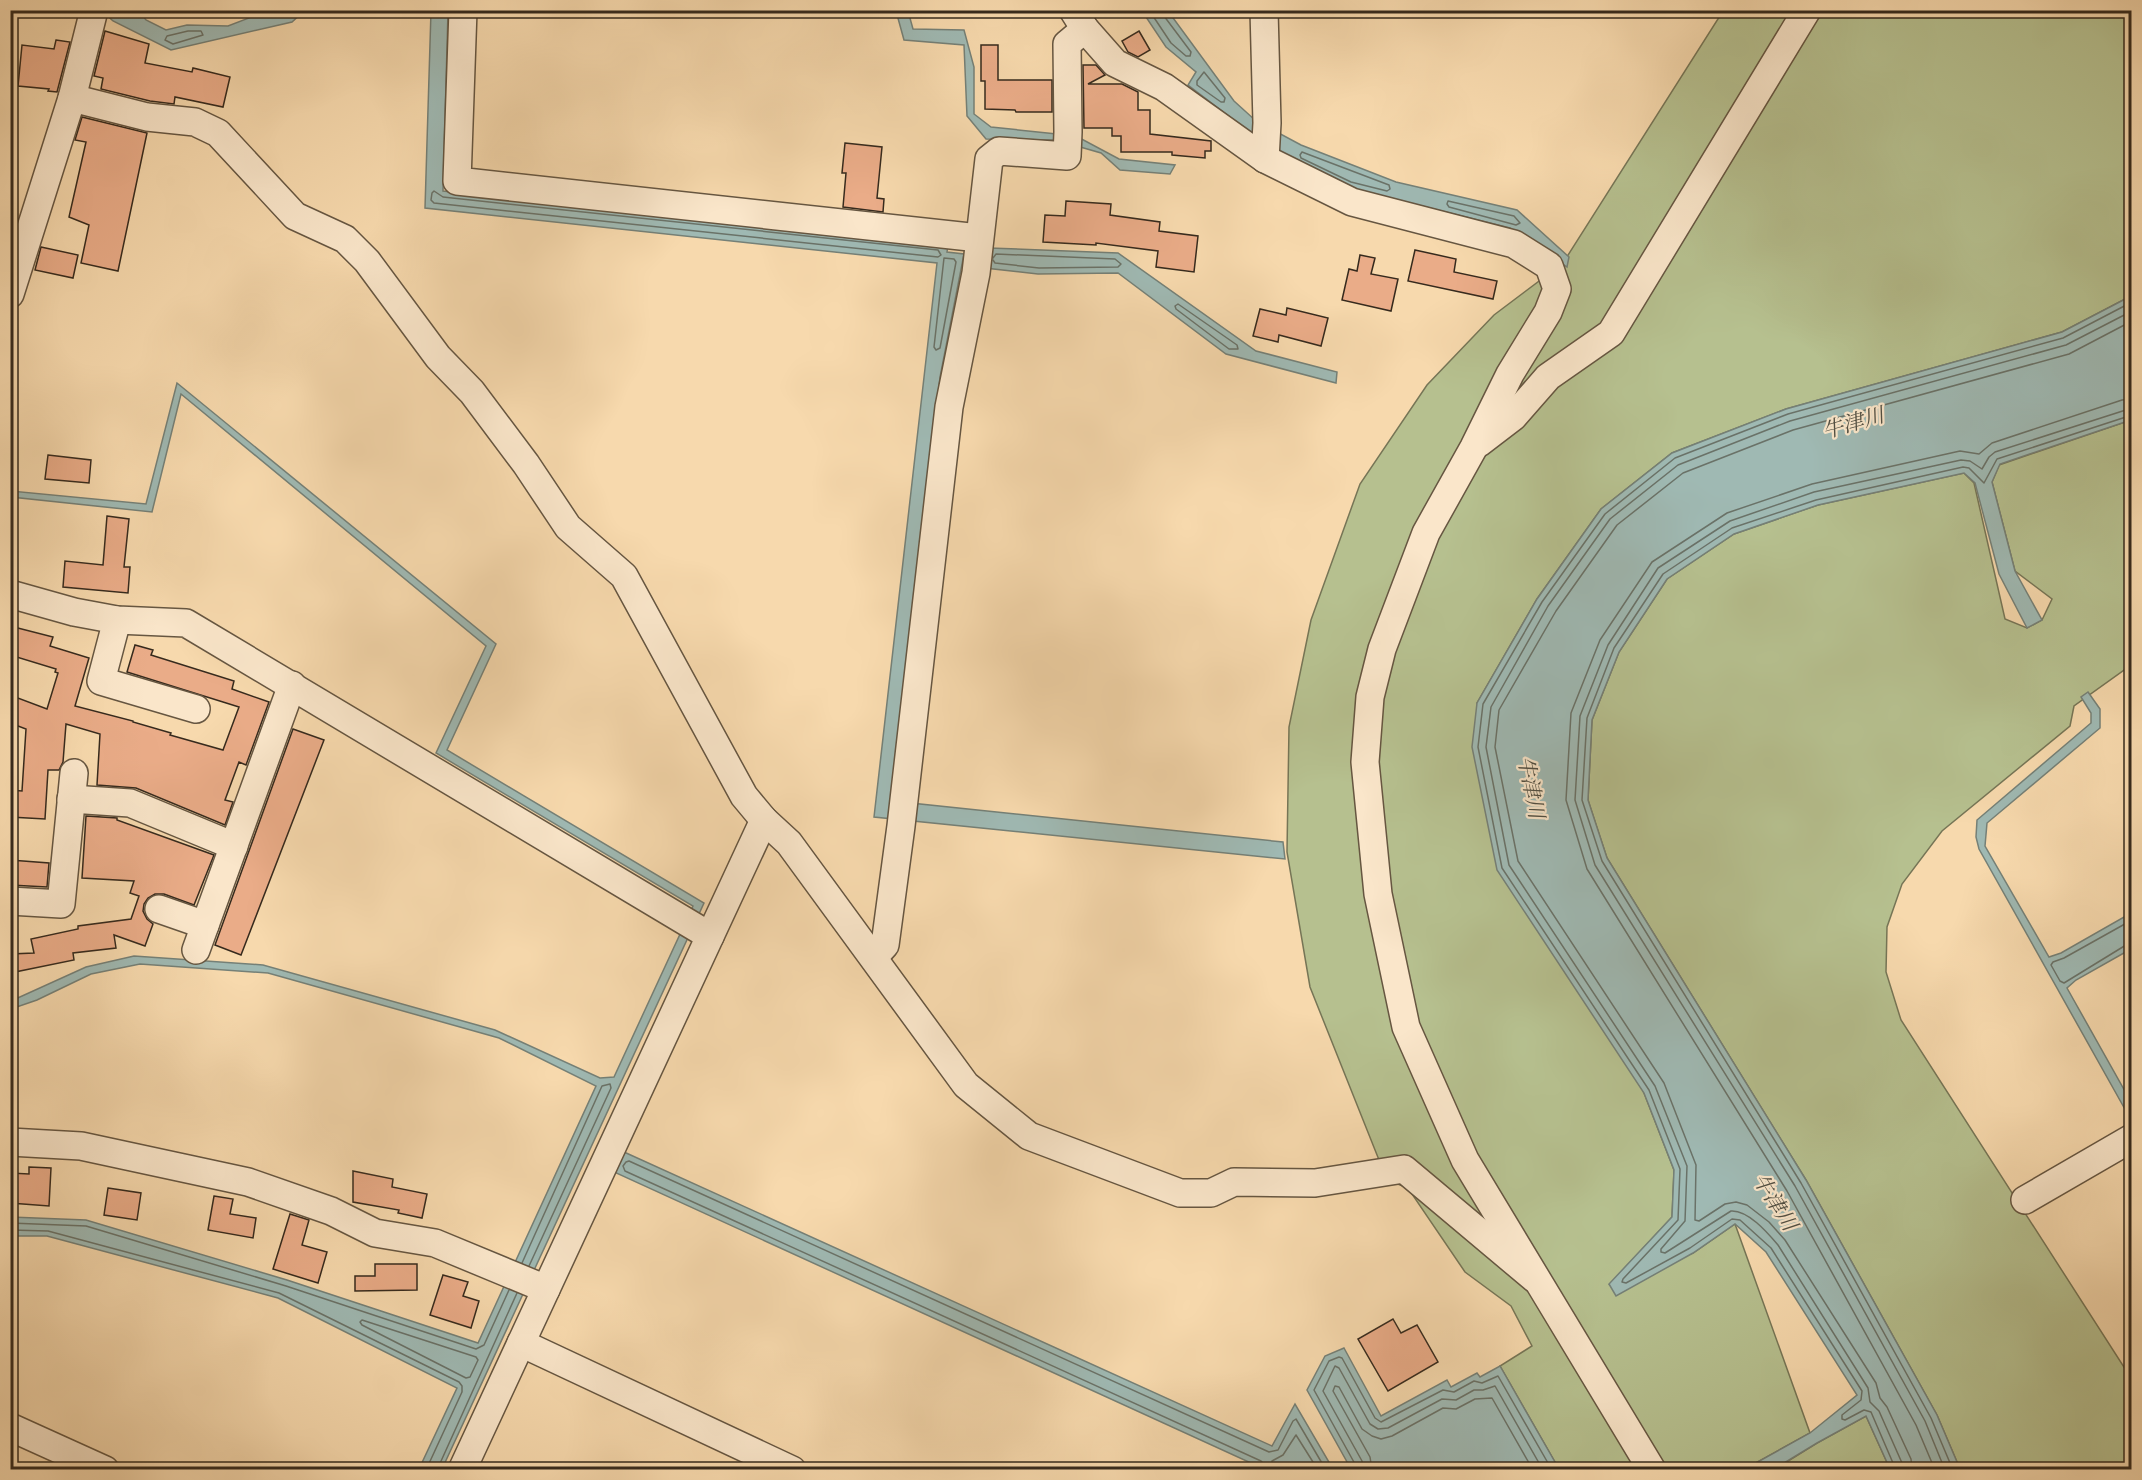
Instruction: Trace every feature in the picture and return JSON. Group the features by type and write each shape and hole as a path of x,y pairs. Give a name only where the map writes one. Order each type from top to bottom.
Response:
{"street":[{"path":"463,10 457,181 979,238"},
{"path":"1264,10 1267,123 1265,159"},
{"path":"1474,447 1513,417 1548,377 1611,333 1807,10"},
{"path":"10,294 72,98 94,12"},
{"path":"874,957 885,945 901,826 949,407 976,273 989,159 999,151 1067,156 1067,44 1079,20 1115,63 1164,87 1265,159 1352,202 1514,244 1549,266 1557,290 1548,312 1510,374 1474,447 1426,533 1382,649 1370,697 1365,762 1378,894 1406,1027 1465,1160 1652,1470"},
{"path":"72,98 147,117 195,122 218,132 295,216 345,239 367,261 438,357 472,392 526,464 568,526 624,576 744,796 764,820 789,843 966,1085 1029,1136 1180,1193 1211,1193 1234,1182 1315,1183 1404,1168 1535,1279"},
{"path":"10,594 74,612 117,620 186,623 697,928"},
{"path":"117,620 101,681 196,709"},
{"path":"196,950 292,685"},
{"path":"10,901 61,904 73,786 130,803 234,846"},
{"path":"462,1470 546,1289 697,928 764,820"},
{"path":"159,909 205,925"},
{"path":"2025,1200 2132,1138"},
{"path":"10,1142 81,1146 248,1182 331,1210 375,1233 435,1243 546,1289"},
{"path":"521,1343 792,1470"},
{"path":"10,1427 105,1470"}],"green space":[{"path":"1723,11 2131,11 2131,296 2062,332 1786,409 1672,453 1601,509 1537,599 1477,703 1644,1093 1674,1170 1672,1217 1609,1285 1693,1253 1735,1224 1810,1433 1745,1469 1559,1469 1500,1366 1532,1346 1511,1306 1465,1272 1408,1188 1387,1180 1310,987 1287,852 1289,727 1311,620 1360,484 1427,385 1494,315 1563,263"},
{"path":"2131,420 2131,665 2074,706 2070,726 1942,831 1902,884 1887,927 1886,972 1901,1020 2131,1378 2131,1469 1960,1469 1937,1415 1806,1180 1607,858 1588,800 1592,720 1619,652 1667,579 1734,534 1818,505 1964,473 1974,483 2005,619 2027,628 2042,620 2052,599 2015,571 1992,482 1999,465"},
{"path":"1866,1416 1890,1469 1774,1470 1817,1443"}],"water":[{"path":"102,11 139,11 146,20 166,30 187,25 228,26 267,11 304,11 292,22 171,50 113,21"},
{"path":"431,11 448,11 443,191 948,245 947,252 964,254 940,377 892,801 1283,842 1285,859 874,817 937,263 425,208"},
{"path":"896,11 908,11 913,29 964,30 974,67 974,114 991,127 1076,136 1119,159 1175,165 1170,174 1120,170 1101,153 1056,140 986,139 967,116 964,45 904,40"},
{"path":"1142,11 1168,11 1234,101 1256,121 1301,145 1396,182 1517,210 1569,257 1567,267 1510,228 1349,188 1277,153 1188,85 1196,72 1166,47"},
{"path":"989,248 1118,253 1256,351 1337,372 1336,383 1226,354 1118,273 1038,274 985,268"},
{"name":"牛津川","path":"2131,296 2131,420 2000,464 1992,482 2015,571 2042,620 2027,628 1999,574 1975,483 1964,473 1818,505 1734,534 1667,579 1619,652 1592,720 1588,800 1607,858 1806,1180 1937,1415 1960,1469 1890,1469 1866,1416 1774,1469 1745,1469 1810,1433 1857,1395 1766,1252 1735,1224 1693,1253 1616,1296 1609,1284 1672,1217 1674,1170 1644,1093 1497,870 1472,747 1477,703 1537,599 1601,509 1672,453 1786,409 2062,332"},
{"path":"177,383 496,644 447,750 704,903 442,1469 419,1469 457,1388 278,1298 47,1236 11,1236 11,1217 86,1220 287,1280 478,1343 596,1086 499,1038 268,973 140,964 91,974 37,1000 11,1009 11,1001 86,967 134,956 263,965 495,1030 600,1078 614,1077 693,906 436,753 486,646 181,394 152,512 11,497 11,491 146,504"},
{"path":"2088,692 2100,709 2100,728 1987,823 1985,846 2049,957 2061,953 2131,913 2131,949 2076,980 2067,988 2131,1102 2131,1120 1979,849 1976,837 1977,820 2091,723 2091,713 2081,697"},
{"path":"624,1152 1272,1446 1295,1404 1333,1469 1264,1469 614,1172"},
{"path":"1344,1348 1381,1416 1447,1380 1451,1387 1477,1373 1480,1377 1500,1366 1559,1469 1351,1469 1307,1390 1325,1356"}],"building":[{"path":"105,31 149,44 145,63 192,72 193,68 230,77 223,107 175,97 174,104 150,101 101,89 103,78 94,76"},
{"path":"1139,31 1150,50 1138,57 1128,52 1122,41"},
{"path":"56,40 70,42 57,92 18,86 22,45 54,49"},
{"path":"981,45 998,45 998,80 1052,80 1052,112 985,109 985,81 981,81"},
{"path":"1083,65 1096,65 1105,75 1088,84 1122,84 1138,92 1138,110 1150,110 1150,134 1211,141 1211,151 1205,151 1205,158 1172,155 1172,152 1121,152 1121,136 1112,136 1112,128 1084,128"},
{"path":"82,117 147,133 118,271 81,263 89,225 69,217 86,142 75,140"},
{"path":"845,143 882,147 877,198 884,199 883,212 843,207 846,173 842,173"},
{"path":"1066,201 1111,204 1110,215 1160,222 1159,231 1198,236 1194,272 1156,267 1158,251 1096,243 1096,245 1043,242 1045,215 1065,216"},
{"path":"41,247 78,255 73,278 35,270"},
{"path":"1415,250 1456,259 1454,272 1497,281 1493,299 1408,281"},
{"path":"1360,255 1375,258 1371,274 1398,279 1391,311 1342,300 1349,269 1357,271"},
{"path":"1287,308 1328,318 1321,346 1279,335 1278,342 1253,336 1260,309 1286,315"},
{"path":"48,455 91,460 89,483 45,479"},
{"path":"107,516 129,519 124,567 130,567 128,593 63,587 65,561 103,565"},
{"path":"10,626 53,637 50,646 89,658 75,706 133,721 171,733 170,735 223,750 239,707 127,672 135,645 153,650 151,655 234,681 232,689 269,702 246,765 239,762 225,800 233,802 225,825 136,788 97,785 100,734 66,724 63,762 59,770 48,770 45,819 10,817 10,790 22,791 26,729 10,723 10,695 47,709 58,673 55,672 56,669 10,655"},
{"path":"293,729 324,740 241,955 215,945"},
{"path":"86,816 117,818 117,820 214,855 194,905 164,894 155,894 144,904 143,911 153,924 145,946 114,935 116,948 73,953 74,960 10,973 10,954 34,953 31,939 78,929 78,926 131,919 139,896 130,893 134,881 82,878"},
{"path":"10,860 49,863 47,887 10,885"},
{"path":"29,1167 51,1168 49,1206 10,1203 10,1173 29,1174"},
{"path":"353,1171 393,1179 392,1187 427,1194 422,1218 398,1213 399,1210 353,1202"},
{"path":"108,1188 141,1193 137,1220 104,1215"},
{"path":"214,1196 233,1199 230,1214 256,1218 253,1238 208,1230"},
{"path":"290,1214 309,1220 302,1245 327,1252 318,1283 273,1269"},
{"path":"375,1264 417,1264 417,1290 355,1291 355,1276 375,1276"},
{"path":"443,1275 468,1282 463,1296 479,1301 471,1328 430,1315"},
{"path":"1393,1319 1401,1333 1417,1325 1438,1362 1388,1391 1358,1339"}]}
